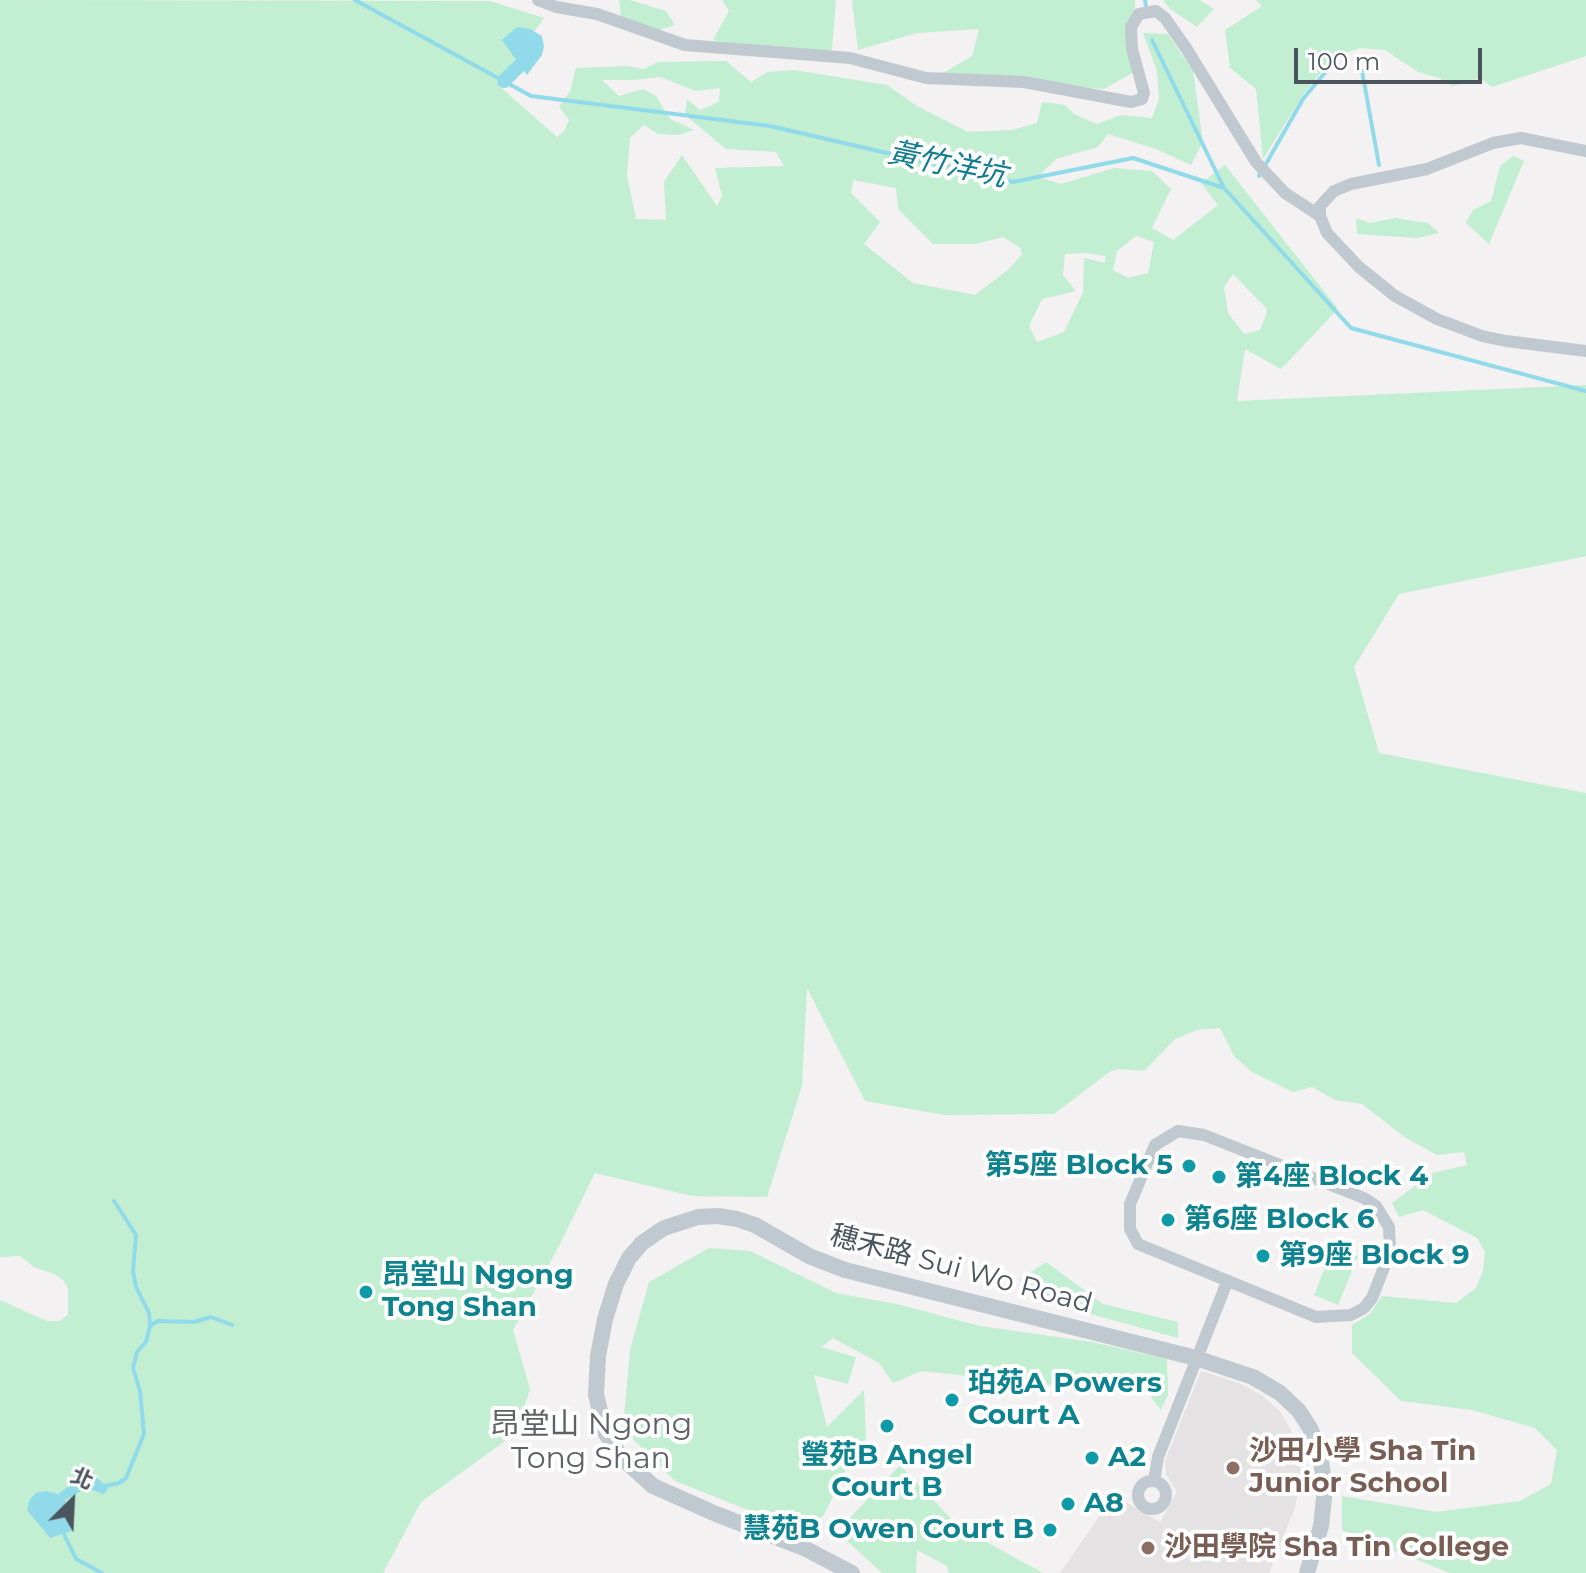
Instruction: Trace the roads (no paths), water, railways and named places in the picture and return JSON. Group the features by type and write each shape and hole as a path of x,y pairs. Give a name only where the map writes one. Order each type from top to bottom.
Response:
{"street":[{"path":"538,0 556,7 597,14 685,45 850,58 926,78 1014,81 1131,102 1142,99 1144,93 1132,49 1132,23 1139,14 1156,11 1165,18 1186,48 1256,162 1285,193 1320,216"},
{"path":"1586,151 1521,138 1493,143 1427,169 1351,184 1334,191 1320,206 1320,216 1327,233 1359,267 1395,296 1426,313 1468,331 1506,341 1586,351"},
{"path":"1178,1131 1204,1135 1364,1198 1376,1206 1389,1227 1390,1252 1372,1298 1364,1308 1351,1315 1316,1317 1227,1282 1138,1244 1130,1229 1130,1204 1155,1145 1178,1131"},
{"name":"穗禾路 Sui Wo Road","path":"852,1573 804,1548 653,1486 621,1457 606,1434 596,1395 598,1356 605,1319 625,1265 642,1243 656,1232 698,1217 737,1219 755,1225 809,1256 845,1270 1196,1358 1253,1377 1280,1393 1299,1411 1310,1428 1322,1461 1325,1489 1321,1526 1307,1573"},
{"path":"1154,1481 1158,1457 1227,1282"}],"water":[{"path":"517,27 530,29 542,36 542,55 527,75 502,40"},
{"path":"97,1478 108,1488 103,1494 87,1488 65,1500 74,1530 50,1538 27,1510 30,1499 36,1493 46,1491 58,1494 84,1479"}],"waterway":[{"name":"黃竹洋坑","path":"355,0 531,96 770,126 1013,182 1133,158 1224,188 1351,328 1586,391"},
{"path":"1145,0 1146,6"},
{"path":"1152,40 1224,188"},
{"path":"504,81 532,53"},
{"path":"1259,176 1303,99 1334,62"},
{"path":"1362,71 1379,165"},
{"path":"114,1201 136,1235 133,1271 136,1287 149,1313 150,1326"},
{"path":"105,1486 126,1478 144,1434 140,1391 133,1368 150,1326 158,1321 194,1322 211,1317 232,1325"},
{"path":"62,1530 76,1559 102,1573"}],"place":[{"name":"第5座 Block 5","path":"1189,1166"},
{"name":"第4座 Block 4","path":"1219,1177"},
{"name":"第6座 Block 6","path":"1168,1220"},
{"name":"第9座 Block 9","path":"1263,1256"},
{"name":"昂堂山 Ngong Tong Shan","path":"366,1292"},
{"name":"珀苑A Powers Court A","path":"952,1400"},
{"name":"瑩苑B Angel Court B","path":"887,1426"},
{"name":"A2","path":"1092,1458"},
{"name":"沙田小學 Sha Tin Junior School","path":"1233,1468"},
{"name":"A8","path":"1068,1504"},
{"name":"慧苑B Owen Court B","path":"1050,1530"},
{"name":"沙田學院 Sha Tin College","path":"1148,1548"}],"district":[{"name":"昂堂山 Ngong Tong Shan","path":"591,1442"}]}
